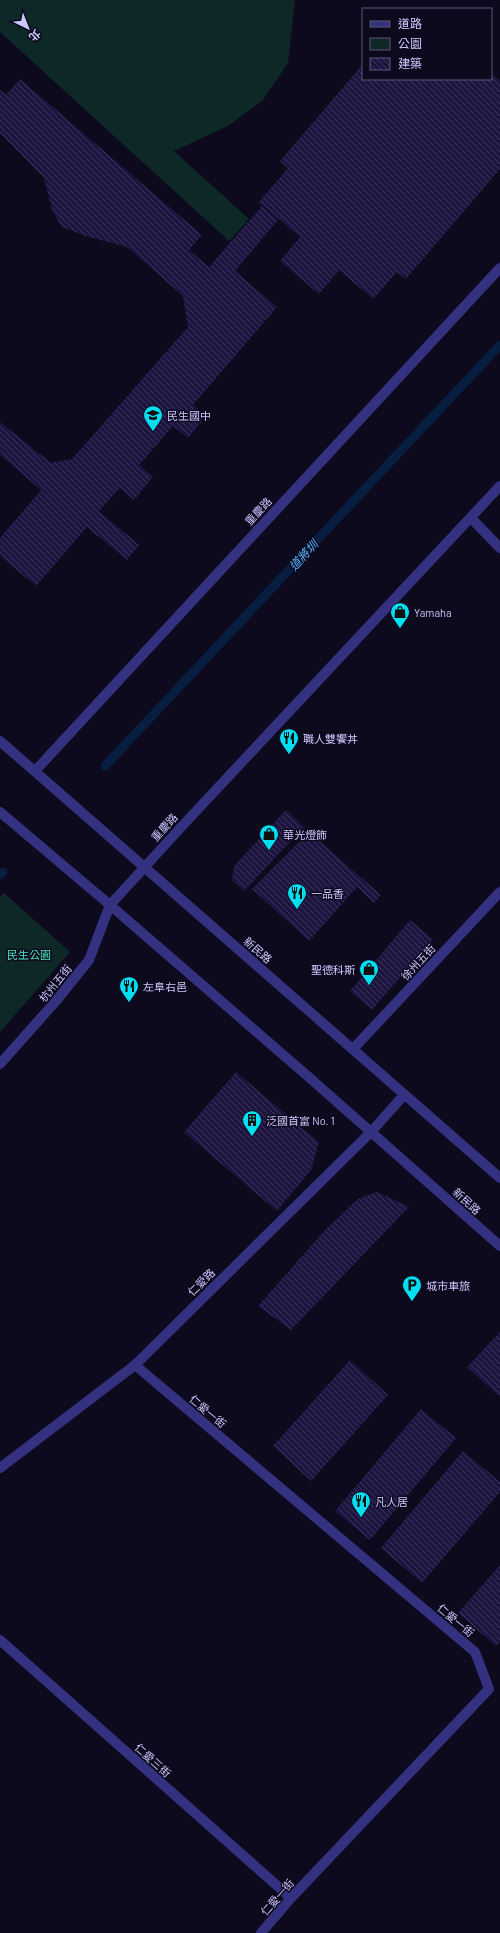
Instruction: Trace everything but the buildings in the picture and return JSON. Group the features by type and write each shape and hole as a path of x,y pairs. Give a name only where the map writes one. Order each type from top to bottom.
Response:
{"street":[{"name":"重慶路","path":"35,771 500,268"},
{"name":"重慶路","path":"110,905 500,486"},
{"path":"471,518 500,548"},
{"name":"新民路","path":"0,741 500,1178"},
{"name":"新民路","path":"0,812 110,905 500,1246"},
{"name":"徐州五街","path":"354,1049 500,892"},
{"name":"杭州五街","path":"0,1064 56,1001 89,960 110,905"},
{"name":"仁愛路","path":"0,1468 135,1365 370,1132 404,1095"},
{"name":"仁愛一街","path":"135,1365 475,1652 489,1689 291,1898 261,1933"},
{"name":"仁愛三街","path":"0,1640 291,1898"}],"green space":[{"path":"0,0 295,0 288,63 263,100 228,126 174,151 249,219 229,241 0,32"},
{"name":"民生公園","path":"4,893 70,952 0,1032 0,897"}],"waterway":[{"name":"道將圳","path":"105,766 500,345"},
{"name":"道將圳","path":"0,875 3,872"}],"place":[{"name":"民生國中","path":"153,432"},
{"name":"Yamaha","path":"400,629"},
{"name":"職人雙饗丼","path":"289,755"},
{"name":"華光燈飾","path":"269,851"},
{"name":"一品香","path":"297,910"},
{"name":"聖德科斯","path":"369,986"},
{"name":"左阜右邑","path":"129,1003"},
{"name":"泛國首富 No. 1","path":"252,1137"},
{"name":"城市車旅","path":"412,1302"},
{"name":"凡人居","path":"361,1518"}]}
